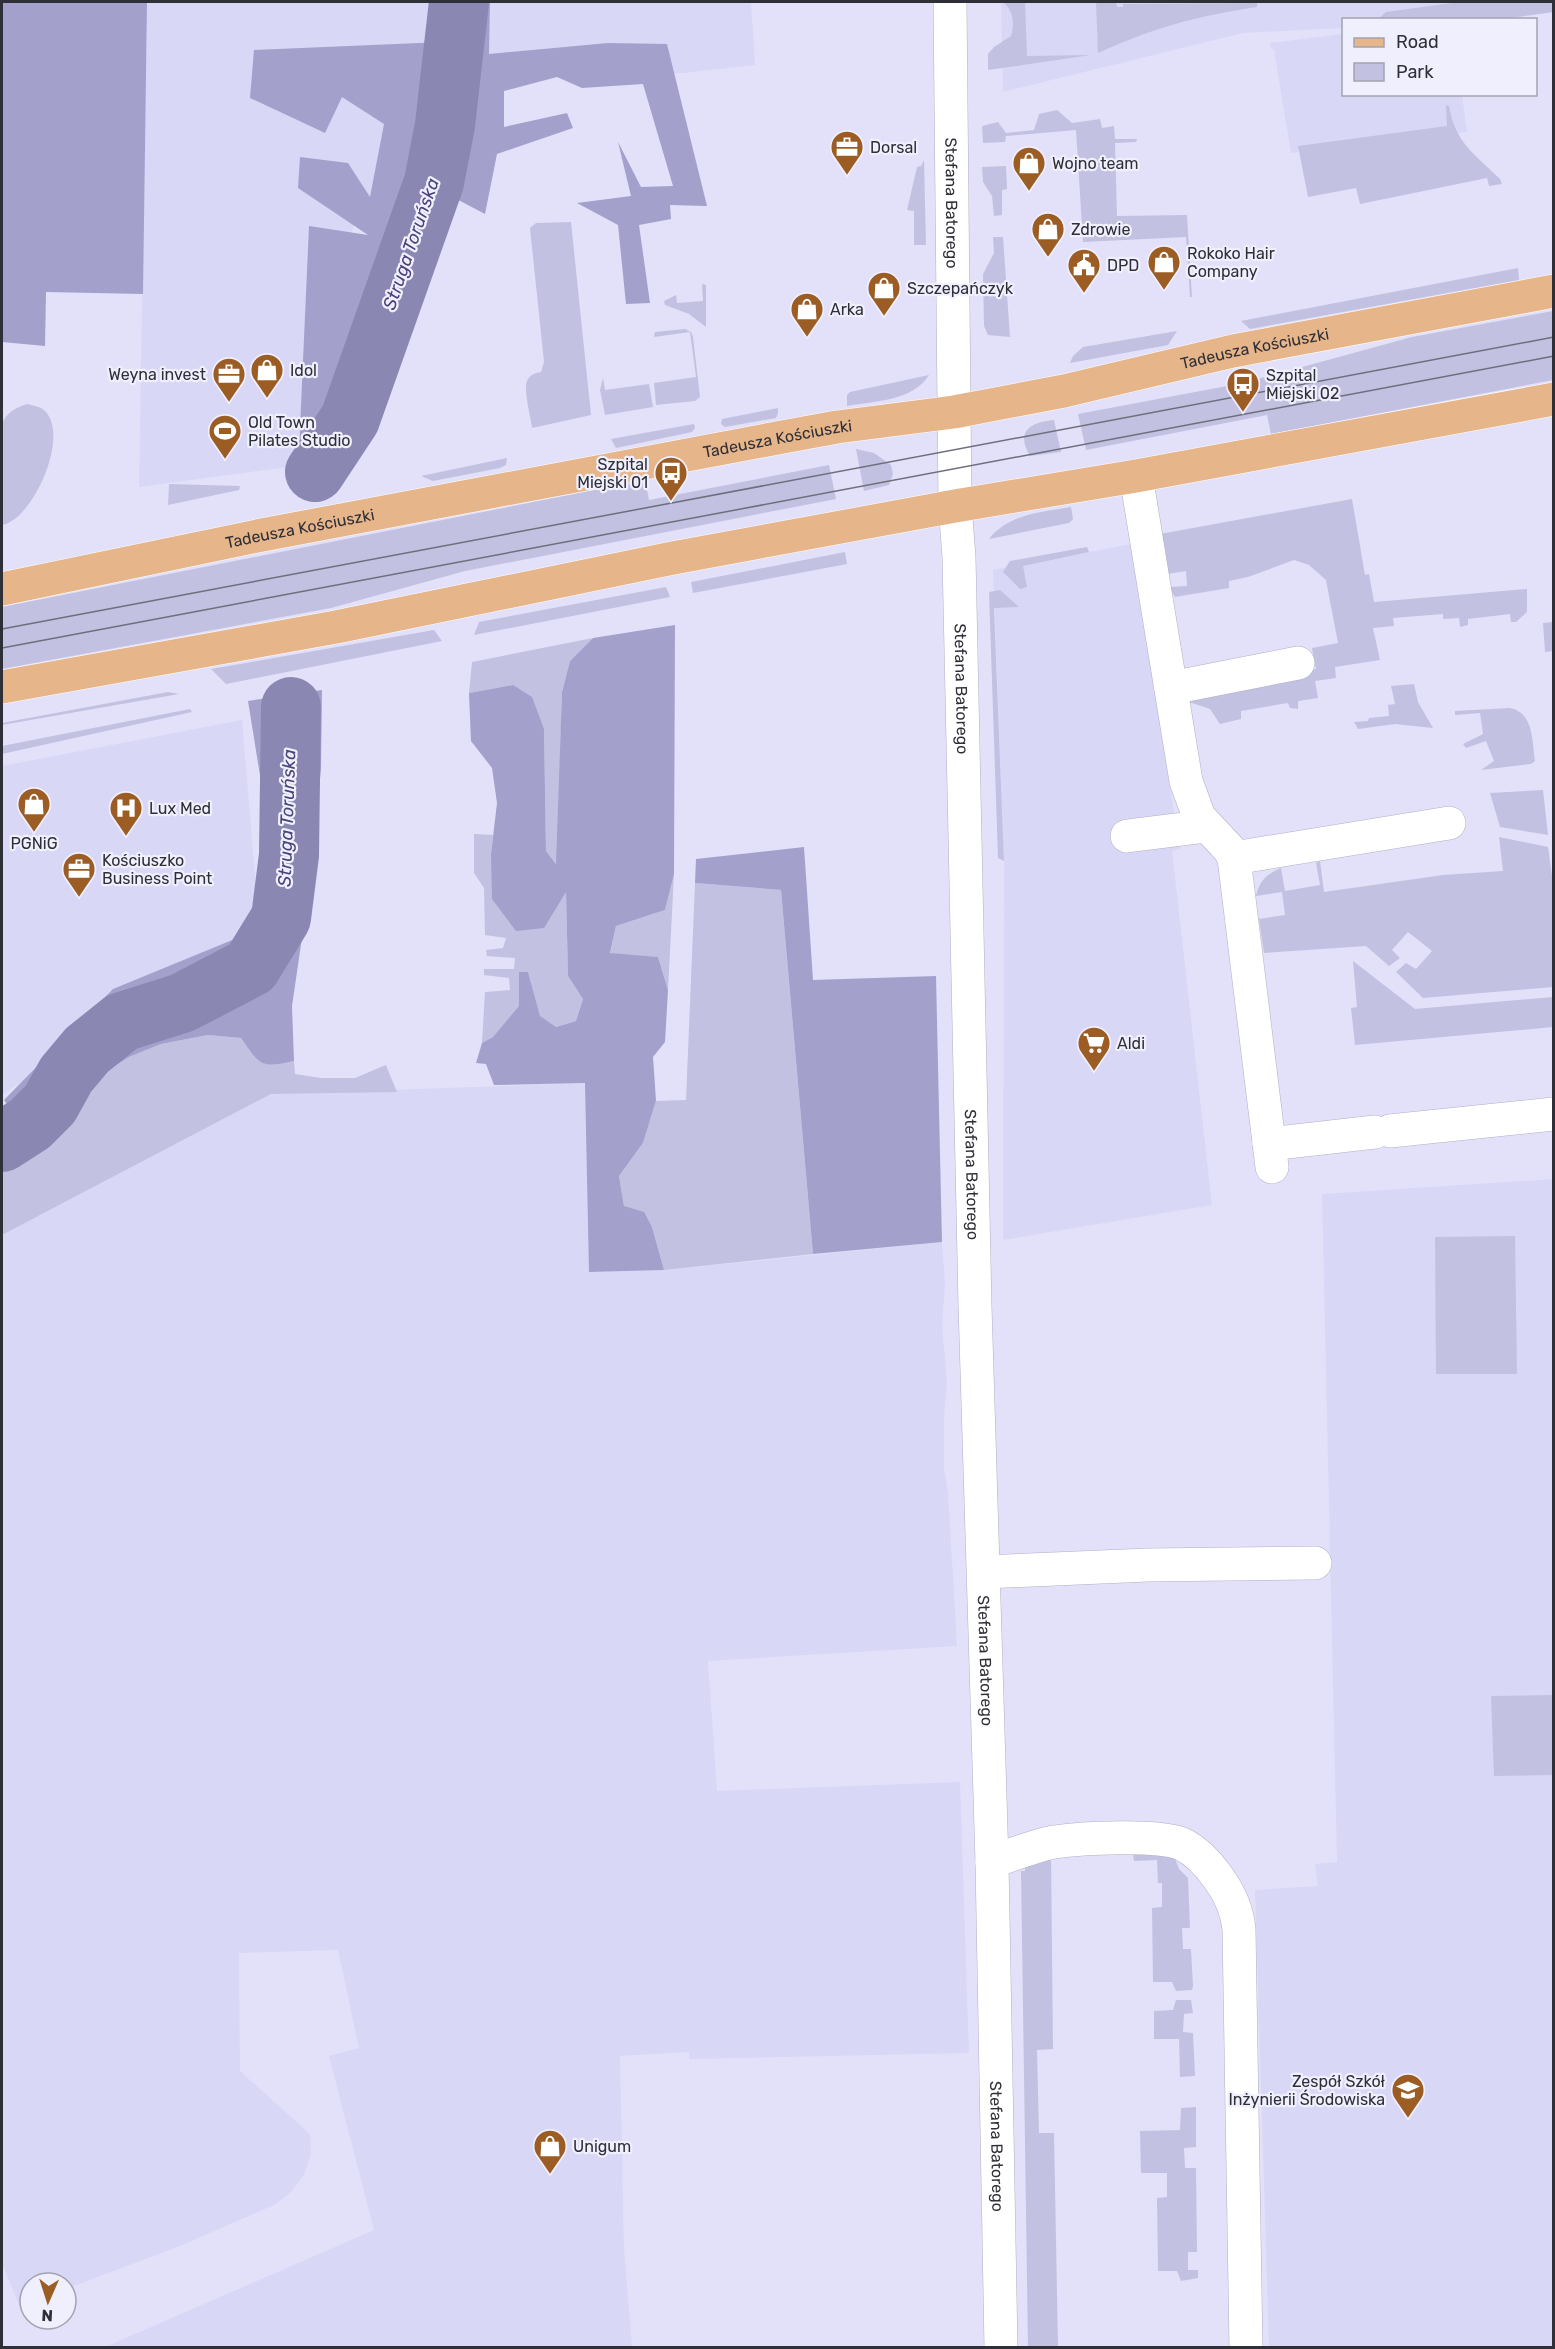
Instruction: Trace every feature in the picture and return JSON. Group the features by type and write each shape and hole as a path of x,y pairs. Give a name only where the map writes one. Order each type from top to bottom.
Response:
{"main road":[{"name":"Tadeusza Kościuszki","path":"2,589 262,535 788,436 837,427 954,412 1064,391 1233,351 1554,291"},
{"path":"2,687 336,627 673,558 1554,399"}],"street":[{"name":"Stefana Batorego","path":"950,2 955,506 974,1283 992,1862 1001,2348"},
{"path":"1136,476 1186,781 1194,805 1207,826 1229,849 1234,858 1270,1155 1383,1131 1554,1114"},
{"path":"1171,688 1298,663"},
{"path":"1234,858 1449,823"},
{"path":"1127,836 1207,826"},
{"path":"984,1572 1148,1565 1315,1563"},
{"path":"992,1862 1054,1842 1162,1838 1181,1844 1192,1851 1214,1872 1228,1893 1235,1908 1239,1929 1246,2348"}],"shaded area":[{"path":"147,2 751,2 755,65 684,73 611,77 489,54 357,217 335,281 296,445 287,467 139,487"},
{"path":"147,2 143,294 46,292 45,346 2,342 2,3"},
{"path":"471,2 490,2 489,54 608,43 667,44 707,206 670,205 671,219 639,225 650,303 626,304 618,225 577,203 631,196 618,142 641,187 673,186 643,84 582,88 557,77 504,91 504,127 567,113 573,128 497,154 485,214 445,193 363,438 298,473 309,226 368,235 298,188 300,157 348,163 370,197 384,124 342,97 325,133 250,98 254,50 467,41"},
{"path":"1001,2 1553,2 1554,12 1511,18 1342,18 1342,28 1243,33 1003,92"},
{"path":"1342,34 1342,96 1462,96 1467,132 1291,153 1274,49 1271,49 1270,43"},
{"path":"1131,544 1180,849 1172,851 1212,1205 1003,1240 1004,861 993,570"},
{"path":"675,625 674,874 665,910 616,926 610,953 658,957 668,990 665,1042 653,1057 656,1101 643,1143 619,1176 624,1206 644,1212 652,1227 664,1270 589,1272 585,1083 494,1085 486,1064 476,1063 482,1043 493,1037 519,1006 519,972 528,972 540,1016 556,1027 576,1021 583,999 568,976 566,892 544,928 516,931 492,899 491,854 497,803 492,768 471,741 469,693 513,685 532,697 544,729 546,851 556,864 562,692 570,661 593,638"},
{"path":"322,690 321,768 311,876 292,1006 294,1061 274,1065 262,1063 252,1054 241,1038 208,1035 161,1044 129,1057 94,1079 68,1112 18,1150 2,1169 2,1123 11,1110 4,1100 113,989 259,929 273,856 248,701"},
{"name":"Kościuszko Business Point","path":"242,720 259,923 2,1095 2,766"},
{"path":"804,847 813,980 936,976 942,1242 813,1254 781,890 695,883 696,859"},
{"path":"586,1083 590,1272 664,1270 942,1242 945,1285 942,1325 947,1382 944,1468 948,1492 957,1646 708,1661 717,1791 960,1782 969,2053 689,2059 689,2052 620,2056 624,2249 632,2347 105,2347 374,2230 329,2056 359,2048 338,1950 239,1953 240,2071 310,2134 311,2154 304,2174 292,2191 276,2204 180,2246 78,2284 78,2271 18,2271 18,2302 2,2263 2,1235 271,1094"},
{"path":"1553,1179 1553,2347 1269,2347 1255,1890 1318,1886 1315,1864 1337,1862 1322,1194"}],"green space":[{"path":"1003,2 1025,2 1027,56 1091,55 988,70 988,54 994,47 1011,36 1013,22 1011,13"},
{"path":"1096,2 1116,2 1117,7 1123,7 1123,4 1257,3 1257,7 1176,24 1098,53"},
{"path":"1459,2 1553,2 1553,12 1510,18 1379,18 1386,12"},
{"path":"1446,105 1449,106 1461,139 1474,155 1500,179 1502,184 1489,186 1487,178 1360,204 1356,188 1308,197 1298,146 1447,126"},
{"path":"1057,110 1072,123 1100,119 1102,128 1114,126 1115,139 1137,139 1136,142 1115,143 1117,216 1187,215 1192,297 1190,297 1186,237 1083,242 1076,130 1006,136 1005,142 983,143 982,126 998,122 1006,133 1034,130 1039,114"},
{"path":"924,160 926,245 914,245 914,211 907,210 917,167 921,166"},
{"path":"1006,166 1007,189 1002,190 1002,215 994,216 992,196 983,182 982,167"},
{"path":"571,222 591,415 532,428 526,383 535,373 541,372 544,362 530,228 536,223"},
{"path":"993,237 1003,237 1010,337 988,335 984,326 983,274 994,253"},
{"path":"1518,268 1519,280 1250,329 1241,321"},
{"path":"702,284 706,285 706,327 689,314 665,305 664,301 676,295 677,303 703,301"},
{"path":"1553,311 1553,380 1271,434 1267,415 1086,450 1078,414 1243,383 1412,337"},
{"path":"685,329 691,332 693,337 700,397 695,401 656,405 654,383 696,377 690,332 654,337 655,332"},
{"path":"1177,331 1168,345 1070,363 1073,356 1083,347"},
{"path":"929,375 922,384 903,395 847,406 847,395 850,392"},
{"path":"603,378 605,390 649,384 653,407 605,415 600,390"},
{"path":"27,404 41,408 50,419 53,434 52,452 37,491 14,519 2,525 2,424 12,411"},
{"path":"778,408 776,418 725,427 721,424 722,419"},
{"path":"1054,420 1061,452 1030,456 1024,440 1028,429 1038,423"},
{"path":"694,424 695,428 692,432 616,448 611,439"},
{"path":"856,449 874,453 891,465 893,474 889,485 864,491"},
{"path":"507,458 506,465 500,468 433,481 421,476"},
{"path":"829,465 836,499 465,571 331,608 2,669 2,607 645,480 649,500"},
{"path":"169,484 240,486 239,490 168,505"},
{"path":"1352,499 1365,575 1369,574 1374,602 1527,589 1527,612 1516,622 1511,622 1510,614 1468,619 1468,625 1460,627 1459,618 1443,619 1443,614 1393,618 1394,626 1373,628 1380,660 1335,667 1336,678 1315,681 1318,698 1298,701 1298,709 1290,708 1288,703 1241,711 1241,719 1220,724 1210,709 1186,701 1184,693 1316,669 1312,648 1338,643 1326,580 1309,565 1294,560 1248,577 1229,581 1229,588 1175,597 1169,587 1187,586 1186,571 1167,574 1160,534"},
{"path":"1071,507 1073,519 1069,523 989,539 1006,524 1016,519"},
{"path":"1087,547 1089,552 1023,566 1027,587 1020,589 1003,572 1010,561"},
{"path":"845,552 847,564 693,593 691,582"},
{"path":"666,587 670,597 474,635 479,622"},
{"path":"1000,590 1019,607 994,608 1004,861 998,858 989,592"},
{"path":"1553,622 1553,651 1545,652 1543,623"},
{"path":"434,630 442,641 226,684 211,669"},
{"path":"593,638 570,661 562,692 557,865 546,851 544,729 513,685 469,693 472,662"},
{"path":"1414,684 1418,702 1433,728 1395,724 1358,729 1354,722 1389,716 1388,705 1395,704 1391,686"},
{"path":"168,692 179,694 2,725 2,723"},
{"path":"1510,708 1518,711 1528,722 1535,761 1531,764 1481,770 1494,761 1486,741 1466,748 1463,744 1483,734 1480,713 1455,715 1455,711"},
{"path":"190,709 192,712 2,754 2,746"},
{"path":"1543,790 1548,835 1500,827 1490,793"},
{"path":"474,834 493,835 491,854 566,891 568,976 583,999 576,1021 556,1027 540,1017 528,972 519,972 520,1006 493,1037 482,1043 485,992 510,990 509,978 484,975 484,969 514,969 515,958 487,956 486,950 503,948 506,938 485,935 484,888 474,873"},
{"path":"1499,837 1548,847 1554,890 1553,987 1423,998 1396,972 1406,963 1416,969 1432,951 1408,932 1392,950 1400,958 1389,966 1366,946 1264,953 1259,919 1285,915 1282,892 1256,896 1262,882 1276,870 1281,868 1285,891 1320,885 1316,863 1320,861 1324,892 1443,875 1503,871"},
{"path":"674,874 668,990 658,957 610,954 616,926 665,910"},
{"path":"695,883 781,890 813,1254 664,1270 652,1227 624,1206 619,1176 643,1143 656,1101 686,1100"},
{"path":"1353,961 1415,1009 1553,997 1553,1027 1355,1045 1351,1008 1357,1007"},
{"path":"208,1035 241,1038 252,1054 262,1063 275,1065 294,1061 295,1074 321,1078 355,1078 386,1065 397,1092 271,1094 2,1235 2,1169 18,1150 68,1112 94,1079 129,1057 161,1044"},
{"path":"1515,1236 1517,1374 1436,1374 1435,1237"},
{"path":"1553,1695 1553,1775 1494,1776 1491,1696"},
{"path":"1172,1851 1179,1869 1188,1878 1190,1928 1182,1928 1183,1949 1191,1949 1192,1990 1176,1991 1172,1982 1153,1982 1152,1908 1162,1907 1162,1883 1158,1883 1157,1860 1134,1861 1133,1854 1051,1856 1053,2049 1037,2050 1039,2133 1054,2133 1058,2347 1028,2347 1021,1871 1025,1871 1025,1864 1057,1853"},
{"path":"1176,2000 1191,2000 1193,2013 1184,2014 1183,2032 1193,2033 1195,2076 1180,2077 1179,2039 1154,2039 1154,2011 1173,2010"},
{"path":"1196,2107 1196,2147 1184,2148 1185,2168 1196,2168 1197,2252 1188,2252 1188,2270 1198,2270 1198,2278 1181,2281 1177,2271 1158,2271 1157,2198 1167,2197 1167,2173 1141,2173 1140,2131 1180,2130 1181,2108"}],"waterway":[{"name":"Struga Toruńska","path":"315,472 350,419 434,182 445,125 459,2"},
{"name":"Struga Toruńska","path":"2,1142 30,1124 50,1104 66,1075 87,1050 122,1022 182,1003 251,967 281,918 289,855 291,707"}],"tram line":[{"path":"2,629 1554,337"},
{"path":"2,648 1554,356"}],"place":[{"name":"Dorsal","path":"847,176"},
{"name":"Wojno team","path":"1029,192"},
{"name":"Zdrowie","path":"1048,258"},
{"name":"Rokoko Hair Company","path":"1164,291"},
{"name":"DPD","path":"1084,294"},
{"name":"Szczepańczyk","path":"884,317"},
{"name":"Arka","path":"807,338"},
{"name":"Idol","path":"267,399"},
{"name":"Weyna invest","path":"229,403"},
{"name":"Szpital Miejski 02","path":"1243,413"},
{"name":"Old Town Pilates Studio","path":"225,460"},
{"name":"Szpital Miejski 01","path":"671,502"},
{"name":"PGNiG","path":"34,833"},
{"name":"Lux Med","path":"126,837"},
{"name":"Kościuszko Business Point","path":"79,898"},
{"name":"Aldi","path":"1094,1072"},
{"name":"Zespół Szkół Inżynierii Środowiska","path":"1408,2119"},
{"name":"Unigum","path":"550,2175"}]}
